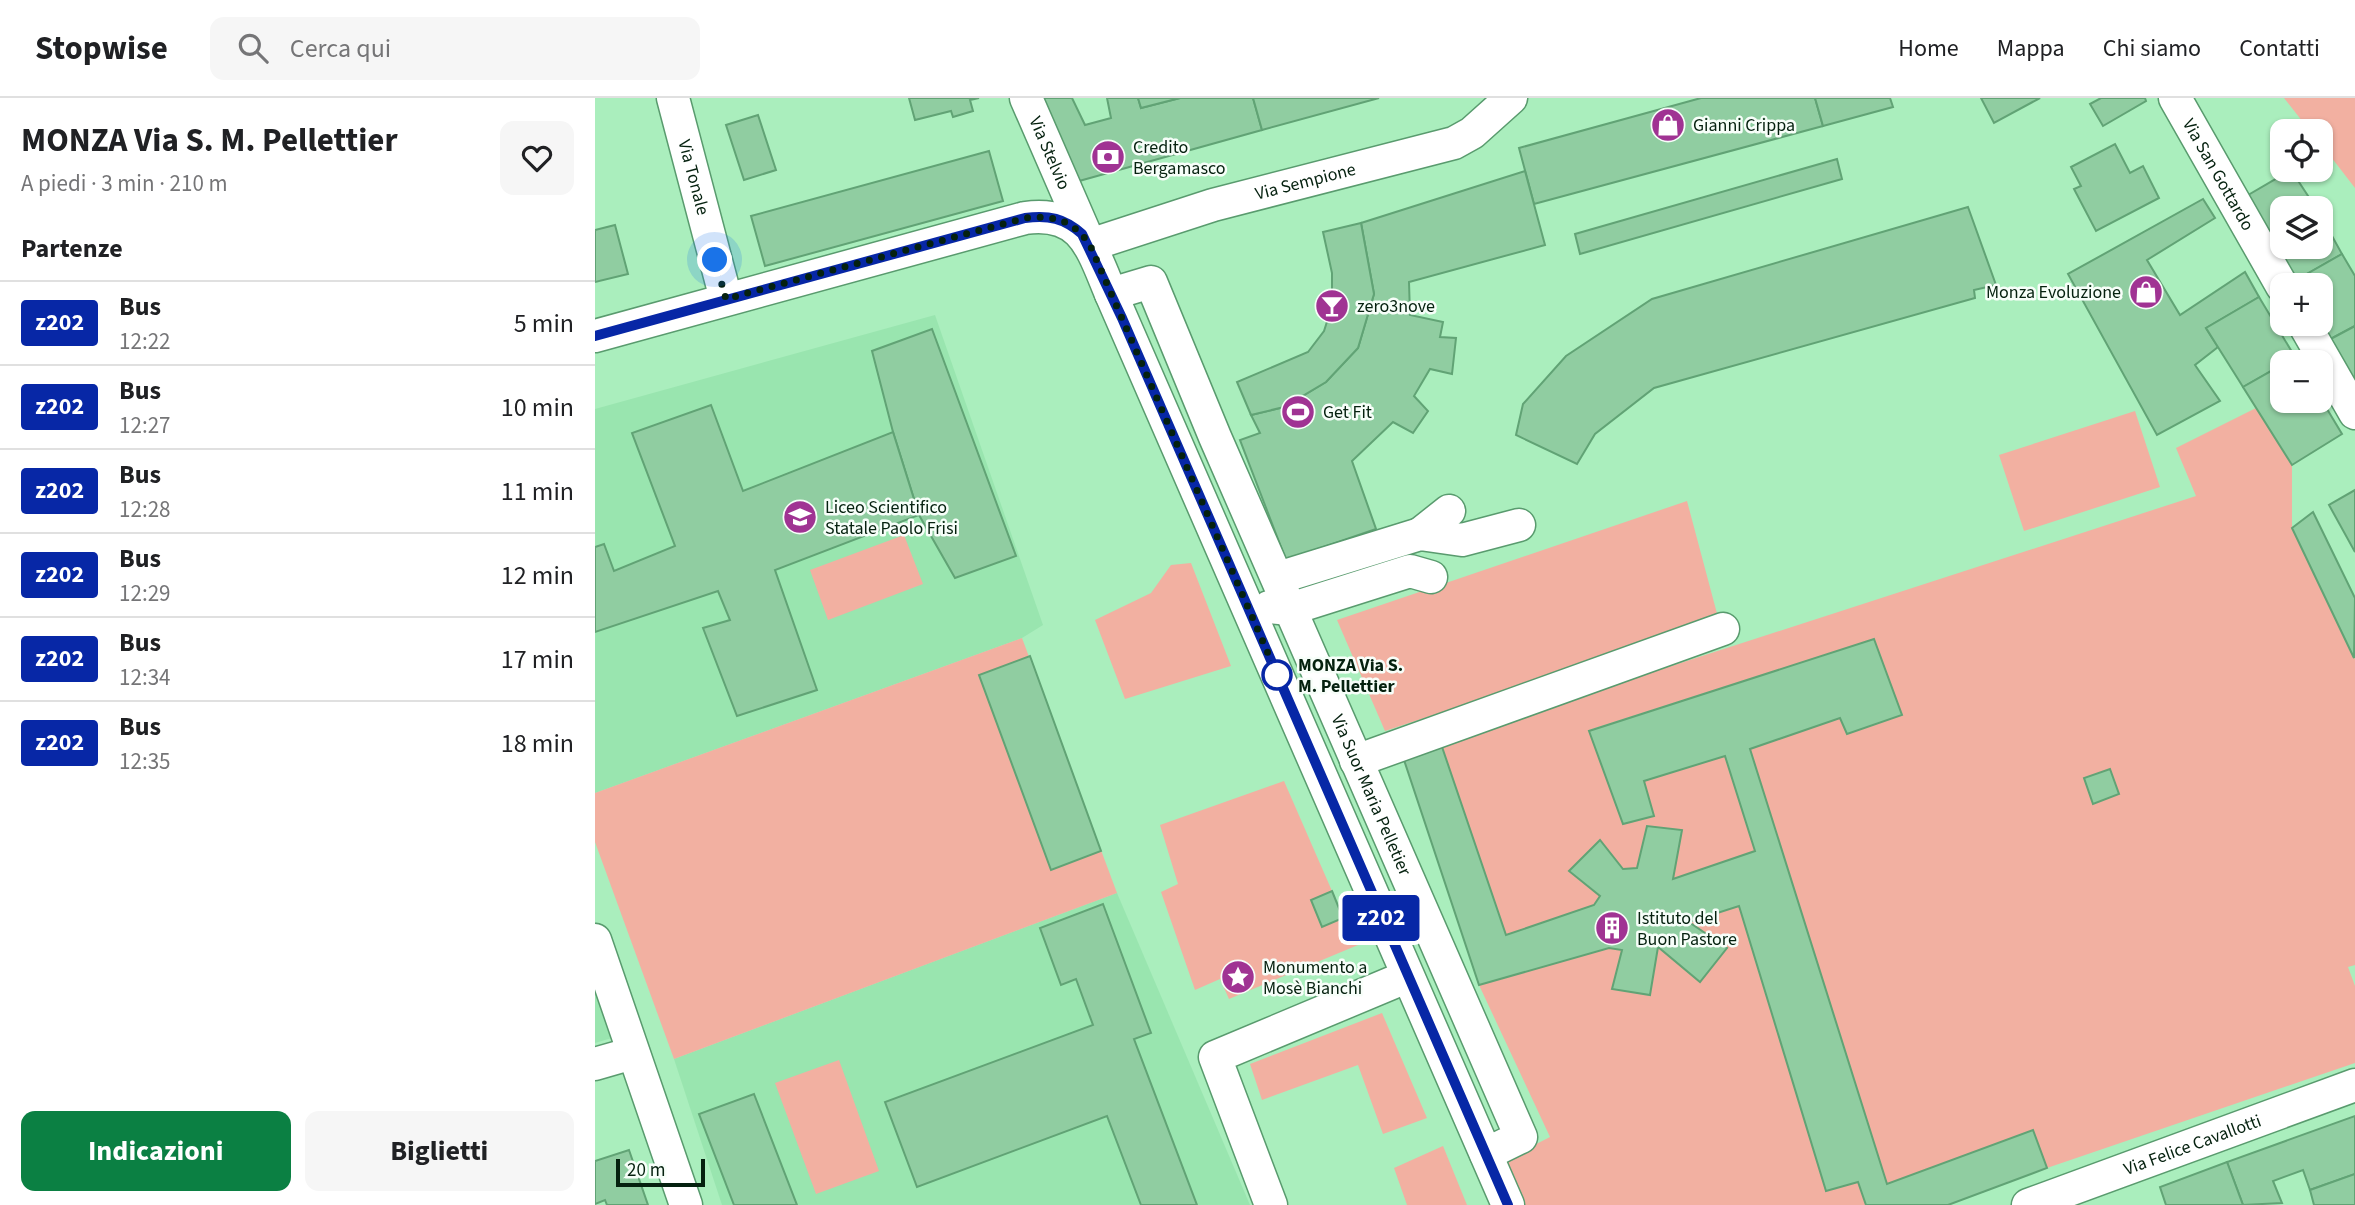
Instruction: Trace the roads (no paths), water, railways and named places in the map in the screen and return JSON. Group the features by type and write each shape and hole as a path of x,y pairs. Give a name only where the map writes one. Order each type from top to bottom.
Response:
{"street":[{"name":"Via Tonale","path":"673,98 726,299"},
{"name":"Via Stelvio","path":"1026,98 1090,245"},
{"name":"Via Sempione","path":"1090,245 1213,205 1454,143 1472,133 1511,98"},
{"name":"Via San Gottardo","path":"2175,98 2275,273"},
{"path":"595,335 1025,218 1051,217 1062,220 1082,234 1090,245 1406,977 1508,1205"},
{"name":"Via Suor Maria Pelletier","path":"1111,294 1151,282 1215,437 1521,1137 1486,1154"},
{"path":"2311,336 2355,413"},
{"path":"1179,449 1215,437"},
{"path":"1277,578 1420,534 1449,511"},
{"path":"1420,534 1462,540 1519,525"},
{"path":"1247,605 1290,609 1410,571 1431,577"},
{"path":"1356,761 1723,629"},
{"path":"595,940 686,1205"},
{"path":"1271,1205 1215,1057 1406,977"},
{"path":"595,1064 633,1053"},
{"name":"Via Felice Cavallotti","path":"2028,1205 2355,1085"}],"place":[{"name":"Gianni Crippa","path":"1668,125"},
{"name":"Credito Bergamasco","path":"1108,157"},
{"name":"Monza Evoluzione","path":"2146,292"},
{"name":"zero3nove","path":"1332,306"},
{"name":"Get Fit","path":"1298,412"},
{"name":"Liceo Scientifico Statale Paolo Frisi","path":"800,517"},
{"name":"MONZA Via S. M. Pellettier","path":"1277,675"},
{"name":"Istituto del Buon Pastore","path":"1612,928"},
{"name":"Monumento a Mosè Bianchi","path":"1238,977"}]}
